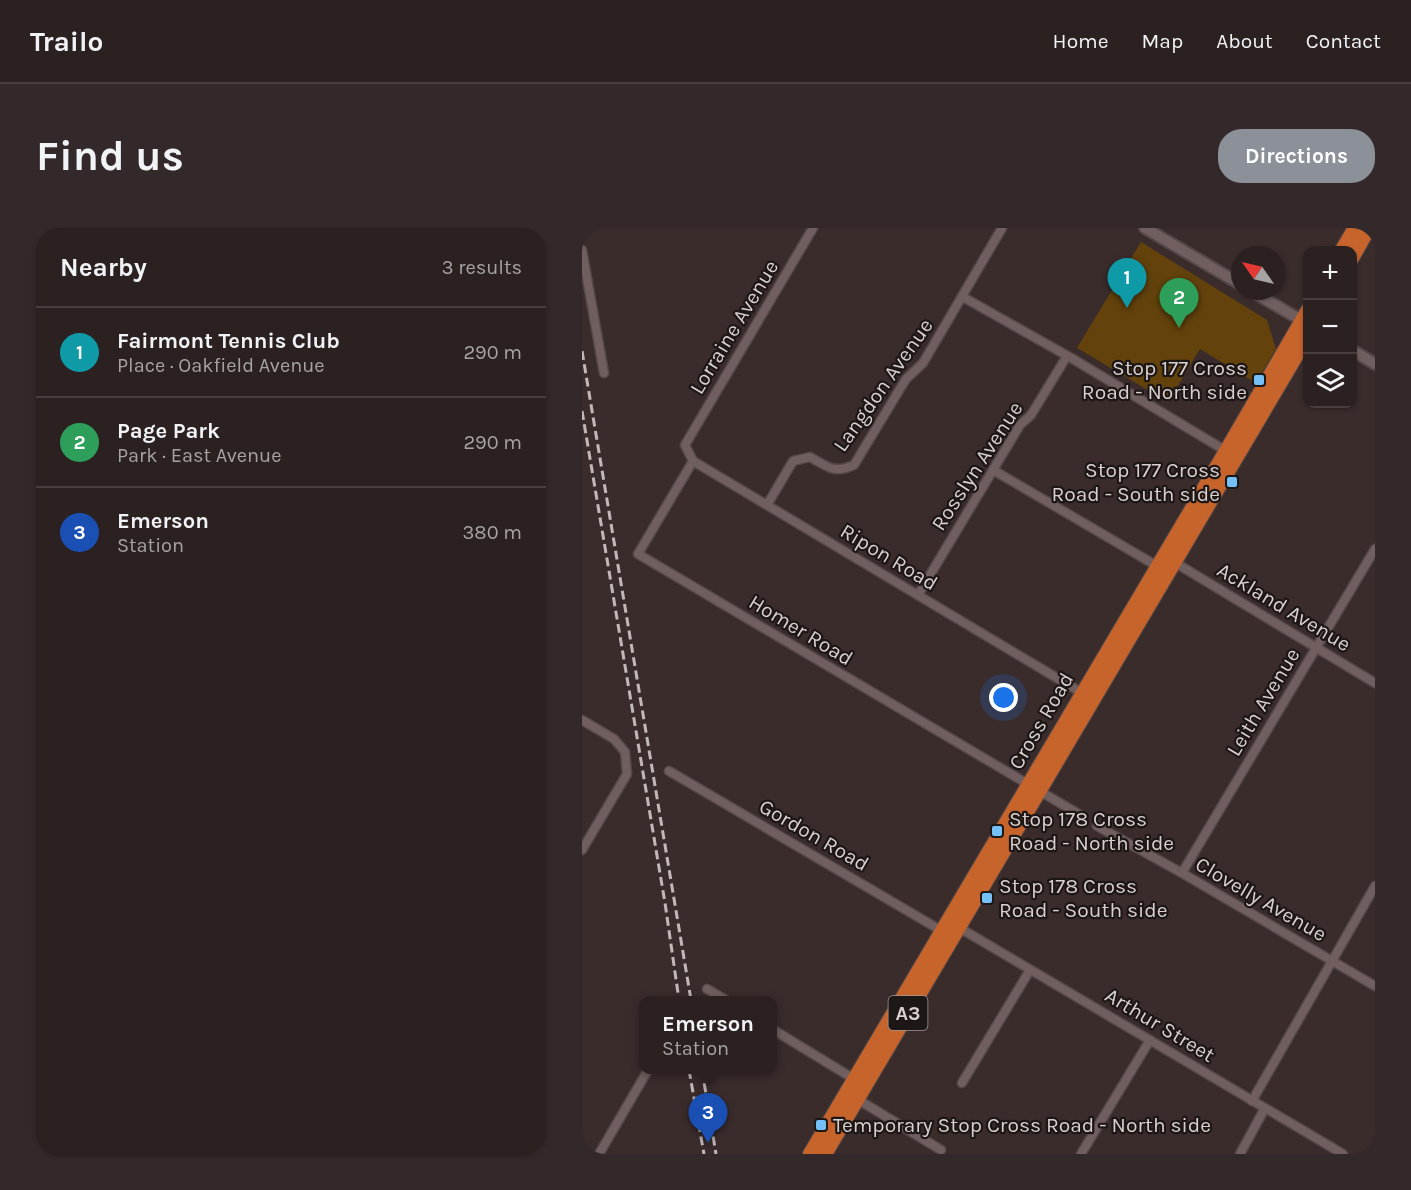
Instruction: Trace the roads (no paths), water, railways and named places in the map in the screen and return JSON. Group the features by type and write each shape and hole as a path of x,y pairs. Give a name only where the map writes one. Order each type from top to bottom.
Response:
{"highway":[{"path":"1344,246 1355,228"},
{"path":"1357,251 1370,228"},
{"name":"Cross Road","path":"1087,696 1163,582 1303,322"},
{"name":"Cross Road","path":"825,1154 958,927 1157,566 1303,344"},
{"path":"1163,582 1157,566 1174,562 1168,549"},
{"name":"Cross Road","path":"810,1154 942,931 1034,788"},
{"path":"942,931 958,927"},
{"path":"854,1079 857,1099"}],"street":[{"path":"582,233 588,228"},
{"name":"Lorraine Avenue","path":"693,461 685,445 813,228"},
{"name":"Langdon Avenue","path":"767,505 793,461 810,457 832,470 843,470 854,465 906,380 923,363 1002,228"},
{"path":"1145,228 1231,279"},
{"path":"582,250 604,373"},
{"path":"963,297 1231,454"},
{"path":"1269,300 1303,317"},
{"path":"1357,353 1375,364"},
{"name":"Rosslyn Avenue","path":"918,595 1020,424 1031,415 1067,356"},
{"name":"Ripon Road","path":"693,461 1087,696"},
{"name":"Homer Road","path":"693,461 638,554 1034,788"},
{"path":"993,470 1157,566"},
{"name":"Leith Avenue","path":"1182,873 1375,549"},
{"name":"Ackland Avenue","path":"1174,562 1375,683"},
{"path":"582,720 614,739 624,752 627,774 582,850"},
{"name":"Gordon Road","path":"669,771 942,931"},
{"path":"1034,788 1082,816"},
{"name":"Clovelly Avenue","path":"1097,826 1375,986"},
{"path":"1252,1101 1375,886"},
{"name":"Arthur Street","path":"958,927 1343,1154"},
{"path":"962,1083 1030,970"},
{"path":"707,989 719,996"},
{"path":"777,1032 854,1079"},
{"path":"1081,1154 1150,1040"},
{"path":"599,1154 646,1074"},
{"path":"857,1099 941,1150"},
{"path":"1240,1154 1265,1108"}],"railway":[{"path":"582,351 690,996"},
{"path":"582,411 665,903 678,996"},
{"path":"690,1074 704,1154"},
{"path":"703,1074 716,1154"}],"place":[{"name":"Fairmont Tennis Club","path":"1127,308"},
{"name":"Page Park","path":"1179,328"},
{"name":"Stop 177 Cross Road - North side","path":"1259,380"},
{"name":"Stop 177 Cross Road - South side","path":"1232,482"},
{"name":"Stop 178 Cross Road - North side","path":"997,831"},
{"name":"Stop 178 Cross Road - South side","path":"987,898"},
{"name":"Temporary Stop Cross Road - North side","path":"821,1125"},
{"name":"Emerson","path":"708,1143"}]}
